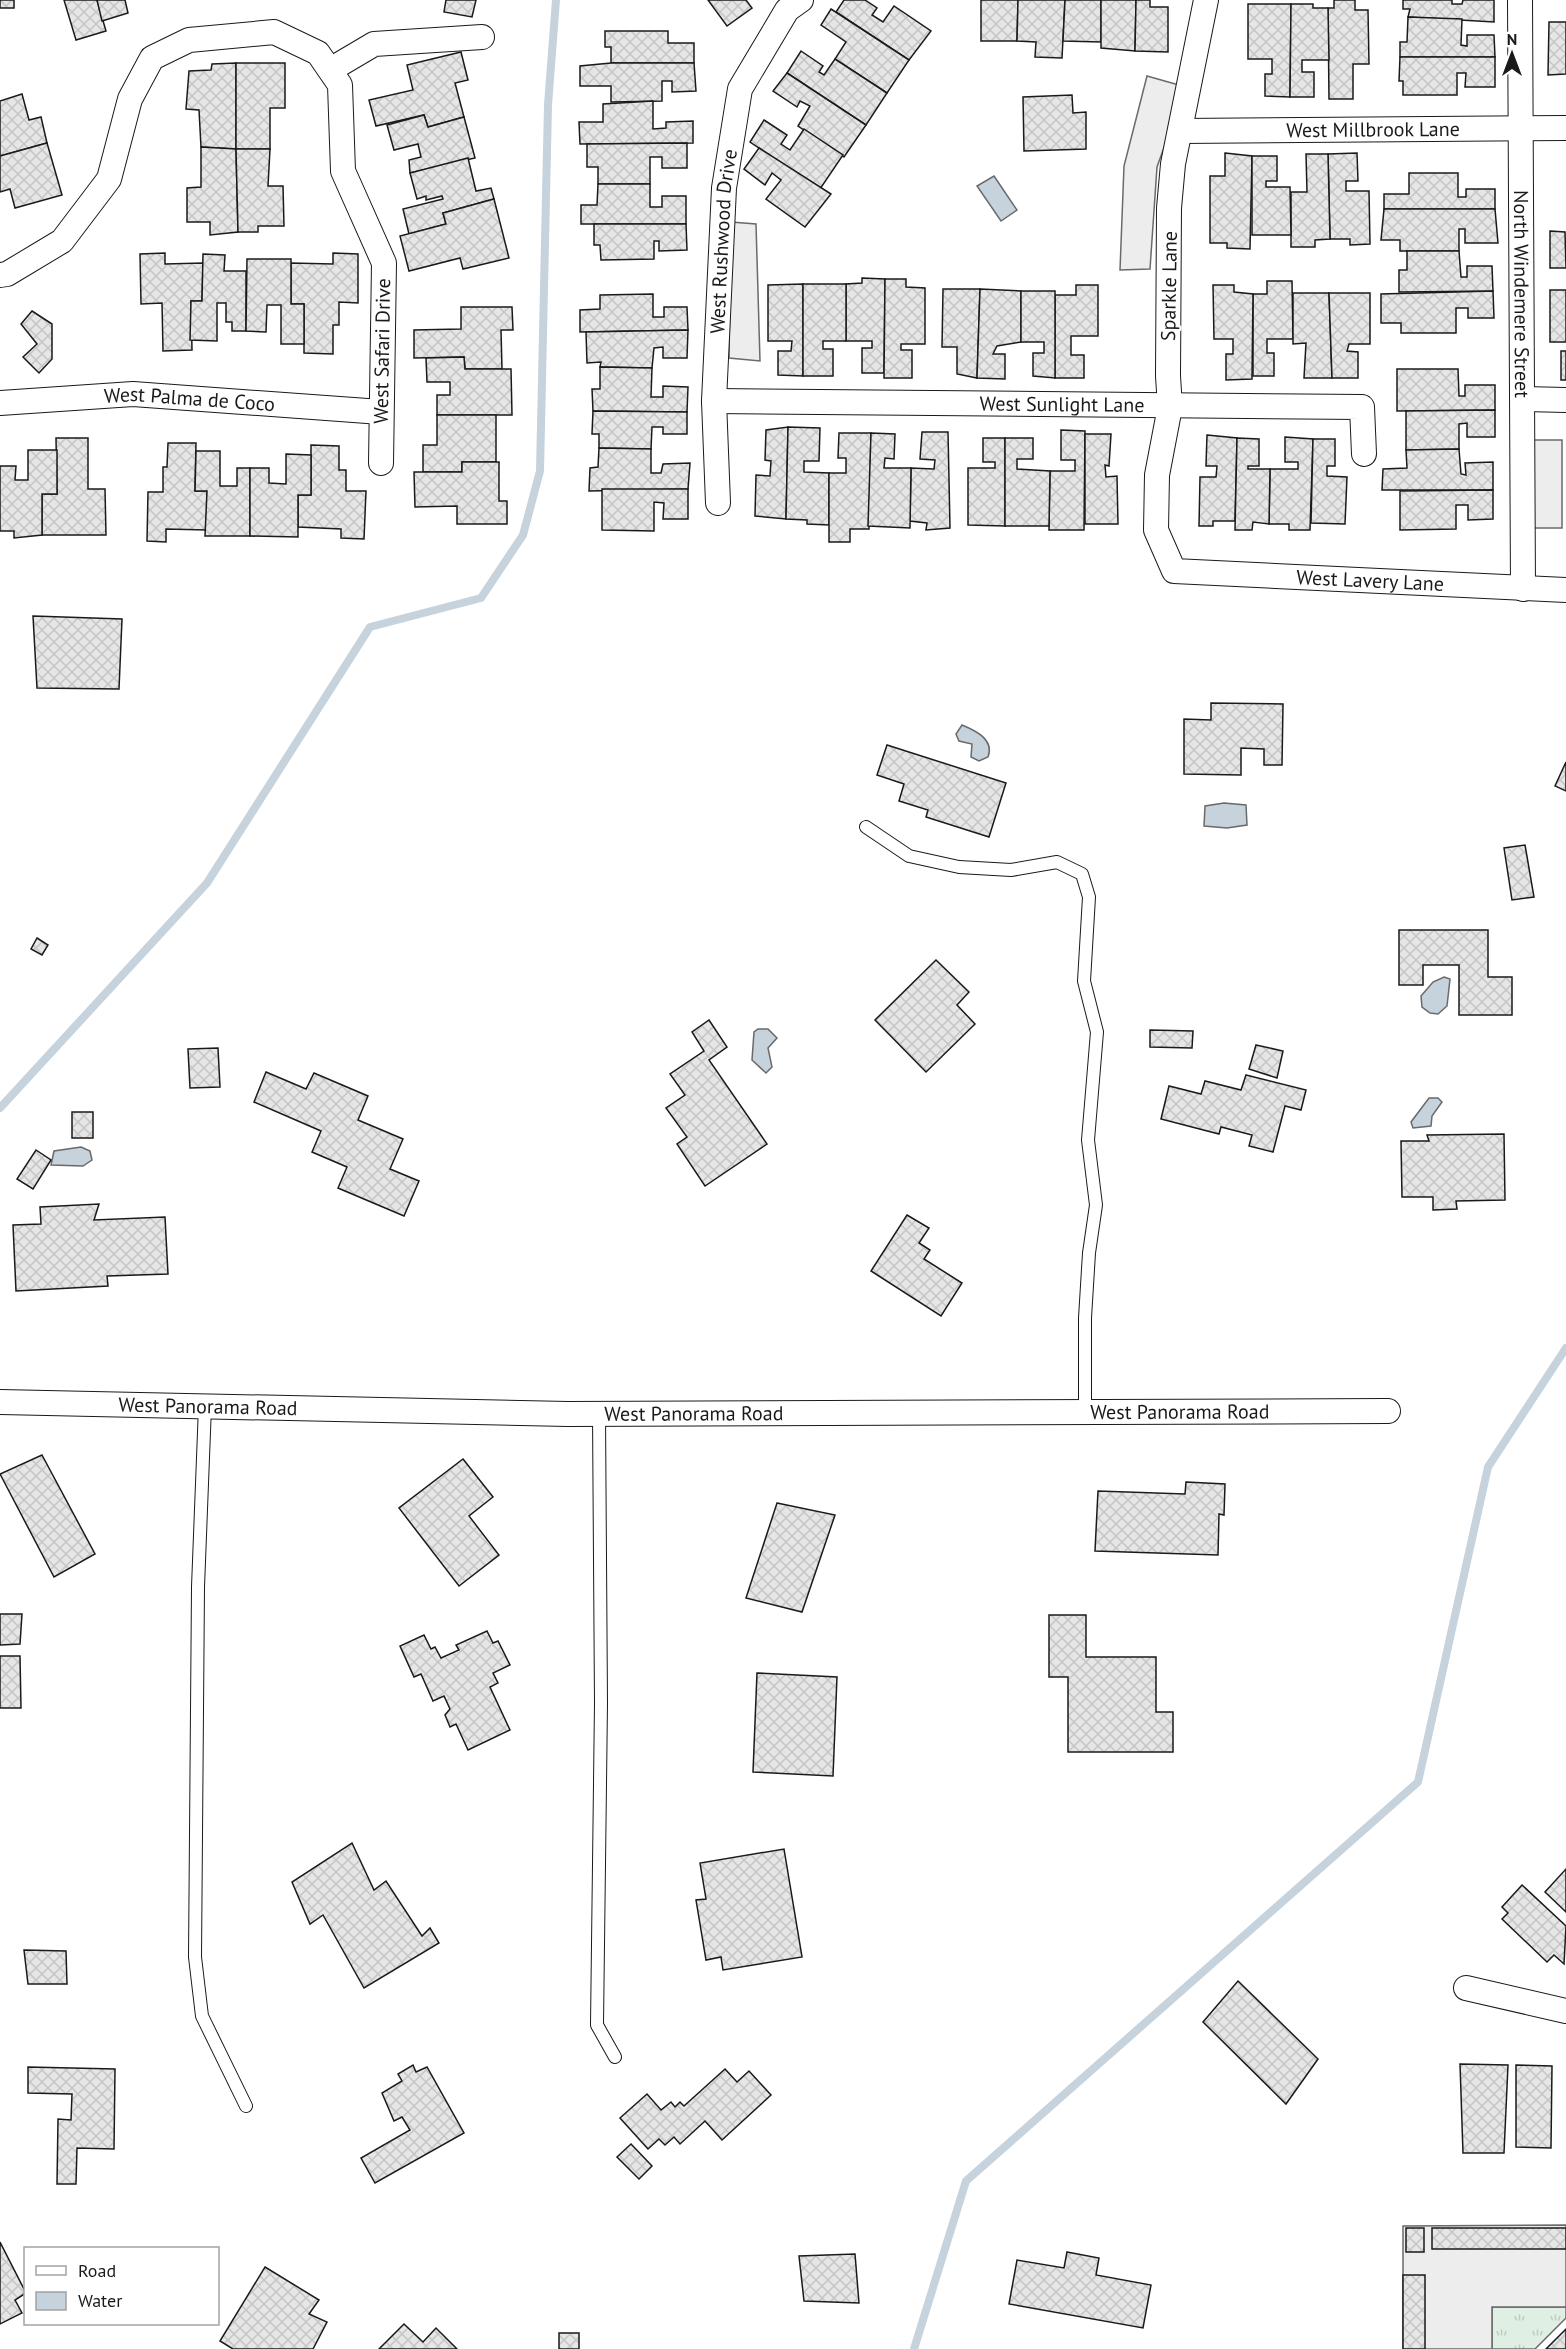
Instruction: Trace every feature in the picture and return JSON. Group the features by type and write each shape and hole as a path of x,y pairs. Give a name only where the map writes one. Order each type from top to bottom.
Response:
{"street":[{"name":"West Rushwood Drive","path":"718,503 714,401 724,188 740,89 787,10 801,0"},
{"name":"Sparkle Lane","path":"1174,571 1156,530 1157,475 1170,407 1168,376 1169,207 1173,164 1206,0"},
{"name":"North Windemere Street","path":"1520,0 1524,399 1523,589"},
{"name":"West Safari Drive","path":"0,275 7,274 62,241 109,179 130,99 152,58 189,40 274,32 318,53 340,85 343,171 384,263 381,463"},
{"path":"330,70 374,44 482,37"},
{"name":"West Millbrook Lane","path":"1180,130 1566,128"},
{"name":"West Palma de Coco","path":"0,403 133,394 381,412"},
{"path":"1524,399 1566,400"},
{"name":"West Sunlight Lane","path":"714,401 1362,407 1365,454"},
{"name":"West Lavery Lane","path":"1174,571 1566,590"},
{"name":"West Panorama Road","path":"0,1402 599,1414 1388,1411"},
{"path":"1466,1988 1566,2011"}],"lane":[{"path":"866,827 909,856 960,867 1011,870 1057,862 1082,874 1089,897 1084,981 1097,1032 1088,1140 1096,1205 1089,1253 1085,1318 1085,1412"},
{"path":"205,1406 198,1587 195,1957 202,2016 246,2106"},
{"path":"599,1414 601,1703 597,2025 615,2057"}],"green space":[{"path":"1492,2307 1566,2307 1566,2318 1535,2349 1492,2349"}],"shaded area":[{"path":"1147,76 1186,87 1157,167 1150,269 1120,270 1124,166"},
{"path":"731,222 756,224 760,361 729,358"},
{"path":"1532,440 1562,440 1562,528 1532,528"},
{"path":"1566,2225 1566,2307 1492,2307 1492,2349 1403,2349 1403,2226"}],"water":[{"path":"994,176 1017,210 1001,221 977,186"},
{"path":"962,725 986,740 989,745 988,757 979,761 971,757 972,744 959,741 956,734"},
{"path":"1224,803 1246,805 1247,825 1227,828 1204,826 1205,806"},
{"path":"1444,977 1450,979 1447,1006 1438,1014 1430,1013 1422,1007 1421,996 1433,982"},
{"path":"758,1029 768,1029 777,1038 768,1048 772,1067 766,1073 752,1060 754,1032"},
{"path":"1429,1098 1438,1098 1442,1102 1432,1116 1431,1126 1413,1128 1411,1122"},
{"path":"81,1147 90,1151 92,1160 83,1166 51,1165 54,1151"}],"building":[{"path":"0,0 14,0 14,8 0,8"},
{"path":"64,0 97,0 106,31 76,40"},
{"path":"97,0 125,0 128,13 102,21"},
{"path":"446,0 476,0 472,17 444,12"},
{"path":"708,0 746,0 752,8 727,26"},
{"path":"844,0 865,0 877,8 872,15 883,22 894,6 931,31 909,60 836,12"},
{"path":"981,0 1018,0 1017,41 981,41"},
{"path":"1018,0 1065,0 1062,58 1035,57 1036,42 1017,41"},
{"path":"1065,0 1101,0 1101,42 1063,41"},
{"path":"1101,0 1136,0 1135,51 1101,48"},
{"path":"1136,0 1150,0 1150,7 1168,7 1168,52 1135,51"},
{"path":"1334,0 1355,0 1355,10 1368,10 1369,64 1353,64 1353,99 1329,99 1328,8 1334,8"},
{"path":"1403,0 1452,0 1452,4 1462,4 1463,0 1494,0 1494,22 1408,17 1410,9 1403,9"},
{"path":"1248,4 1291,4 1290,97 1265,96 1265,74 1272,74 1272,59 1248,59"},
{"path":"1291,4 1313,4 1313,8 1328,8 1329,60 1302,60 1302,72 1314,72 1314,97 1290,97"},
{"path":"831,9 909,60 887,93 835,59 846,42 821,25"},
{"path":"1408,17 1462,19 1461,45 1467,46 1467,35 1494,35 1495,57 1400,57 1400,42 1407,42"},
{"path":"1549,22 1566,22 1566,74 1548,75"},
{"path":"605,31 668,31 668,43 694,43 694,63 611,63 611,47 605,47"},
{"path":"801,51 823,66 819,72 824,75 835,59 887,93 866,125 787,73"},
{"path":"461,52 468,80 455,83 464,117 428,127 424,115 376,126 369,100 413,90 407,65"},
{"path":"1400,57 1495,57 1495,87 1465,87 1466,73 1457,73 1457,95 1403,95 1403,81 1399,81"},
{"path":"236,63 236,149 201,147 199,110 186,109 189,71 211,70 212,64"},
{"path":"236,63 285,63 285,108 270,108 270,149 236,149"},
{"path":"611,63 694,63 696,91 672,92 672,81 662,81 662,101 611,102 611,86 580,86 580,66"},
{"path":"787,73 866,125 844,157 798,126 810,106 800,101 797,107 773,91"},
{"path":"22,94 29,120 41,117 47,143 0,156 0,101"},
{"path":"1072,95 1073,113 1086,112 1086,149 1024,151 1023,97"},
{"path":"653,101 653,129 666,128 666,122 693,121 693,143 580,144 579,122 603,122 603,104"},
{"path":"424,115 428,127 464,117 475,158 410,173 409,160 421,157 418,144 394,150 387,125"},
{"path":"764,120 787,135 781,144 790,150 804,129 843,155 820,189 750,142"},
{"path":"47,143 62,195 15,208 10,189 0,192 0,156"},
{"path":"687,143 687,168 662,168 662,157 650,157 650,184 598,184 598,167 587,167 587,144"},
{"path":"201,147 236,149 238,232 210,235 210,222 187,222 187,188 201,187"},
{"path":"759,148 831,194 805,227 766,199 781,180 772,173 765,185 744,169"},
{"path":"236,149 270,149 268,186 283,186 284,226 258,226 258,232 238,232"},
{"path":"1225,153 1252,156 1250,249 1227,248 1227,243 1210,243 1210,176 1225,176"},
{"path":"1357,153 1358,181 1346,181 1346,191 1369,191 1370,244 1350,245 1350,239 1330,239 1328,154"},
{"path":"1306,154 1328,154 1330,239 1315,240 1315,247 1291,247 1291,192 1307,192"},
{"path":"1252,156 1277,156 1277,181 1266,181 1266,187 1290,187 1291,235 1252,235"},
{"path":"468,158 476,191 491,188 494,199 443,213 446,224 409,234 403,209 443,199 442,196 426,200 426,196 417,199 410,173"},
{"path":"1409,173 1458,173 1458,197 1466,197 1466,189 1495,189 1495,209 1384,209 1384,194 1409,194"},
{"path":"598,184 650,184 650,207 662,207 662,196 686,196 686,224 581,224 581,205 597,205"},
{"path":"494,199 509,258 463,269 460,258 409,271 400,236 446,224 443,213"},
{"path":"1384,209 1495,209 1498,243 1465,243 1465,229 1459,229 1459,251 1400,251 1400,240 1381,240"},
{"path":"594,224 686,224 687,250 659,251 659,241 654,241 654,259 601,260 600,245 594,245"},
{"path":"1550,231 1565,232 1566,268 1550,268"},
{"path":"1407,251 1459,251 1461,277 1467,277 1467,266 1492,266 1493,291 1399,292 1399,270 1407,270"},
{"path":"165,253 165,264 203,263 202,301 191,301 192,350 163,351 162,303 141,304 140,254"},
{"path":"333,253 358,254 358,303 339,302 339,325 333,325 333,354 304,353 304,304 291,304 291,263 333,264"},
{"path":"203,254 225,255 224,271 246,271 246,331 232,331 232,322 226,322 226,303 217,303 217,341 190,340 191,301 202,301"},
{"path":"247,259 291,259 291,304 304,304 304,344 281,344 281,305 267,305 266,332 246,331"},
{"path":"862,278 885,279 884,373 862,373 862,348 872,348 872,341 846,341 846,284 862,283"},
{"path":"885,279 906,279 906,287 925,288 925,344 901,344 901,350 912,350 912,378 884,378"},
{"path":"1267,281 1292,281 1293,339 1267,339 1267,353 1274,353 1274,376 1253,376 1253,294 1267,294"},
{"path":"803,284 803,376 778,375 778,351 791,351 792,341 768,341 768,285"},
{"path":"803,284 846,284 846,341 823,341 823,349 833,349 833,376 803,376"},
{"path":"1076,285 1098,285 1098,336 1071,336 1071,355 1084,355 1084,378 1055,378 1055,295 1076,295"},
{"path":"1213,285 1234,285 1234,292 1253,294 1252,379 1226,380 1226,354 1233,354 1233,339 1214,339"},
{"path":"943,289 980,289 977,378 957,374 957,347 942,347"},
{"path":"980,289 1021,291 1021,342 997,346 993,354 1005,354 1005,379 977,378"},
{"path":"1550,290 1566,290 1566,342 1550,342"},
{"path":"1021,291 1055,291 1055,378 1033,376 1033,353 1044,353 1044,342 1021,342"},
{"path":"1493,291 1494,318 1468,318 1468,308 1456,308 1456,333 1401,333 1401,323 1381,323 1381,294"},
{"path":"1293,293 1329,293 1332,378 1304,378 1306,343 1293,344"},
{"path":"1329,293 1370,293 1370,344 1349,344 1347,351 1358,352 1358,378 1332,378"},
{"path":"653,294 653,317 664,317 664,307 687,307 688,330 580,332 580,310 600,309 600,295"},
{"path":"461,307 512,307 513,330 501,330 502,369 465,369 464,357 414,358 414,330 461,329"},
{"path":"32,311 52,324 52,359 39,373 23,357 37,344 21,324"},
{"path":"688,330 687,358 663,358 663,347 654,348 652,368 600,367 601,362 587,363 586,332"},
{"path":"1561,351 1566,351 1566,380 1561,380"},
{"path":"464,357 465,369 511,369 512,415 437,415 437,395 450,395 450,382 427,382 426,358"},
{"path":"600,367 652,368 651,397 663,397 663,386 688,387 687,412 593,411 592,389 600,389"},
{"path":"1397,369 1458,369 1459,396 1465,396 1465,385 1495,385 1495,410 1397,411"},
{"path":"1495,410 1495,437 1467,437 1467,423 1459,424 1459,449 1406,450 1406,411"},
{"path":"593,411 687,412 687,434 663,434 663,427 652,427 651,449 599,448 599,434 592,434"},
{"path":"437,415 496,415 496,462 462,462 462,472 423,472 423,445 437,445"},
{"path":"788,427 786,519 755,516 756,475 770,476 771,461 765,460 766,430"},
{"path":"788,427 820,428 819,461 804,461 804,472 829,473 829,525 807,524 807,520 786,519"},
{"path":"1061,430 1085,431 1084,530 1049,530 1050,471 1075,471 1075,460 1061,460"},
{"path":"922,432 948,432 950,528 926,530 927,523 910,521 911,468 934,469 935,460 920,459"},
{"path":"839,433 871,433 869,529 850,529 850,542 829,542 829,473 846,473 846,458 838,458"},
{"path":"871,433 895,434 894,459 885,458 884,468 911,468 910,528 868,526"},
{"path":"1085,434 1111,434 1109,466 1105,465 1106,477 1117,476 1118,524 1085,524"},
{"path":"1207,435 1237,438 1235,521 1213,521 1213,526 1199,526 1200,477 1216,477 1217,466 1206,466"},
{"path":"1285,437 1313,439 1310,530 1289,530 1289,524 1269,524 1270,469 1298,469 1298,462 1285,462"},
{"path":"56,438 88,438 88,489 105,489 106,535 42,535 42,494 57,494"},
{"path":"983,438 1005,438 1005,526 968,525 968,468 995,468 995,462 983,462"},
{"path":"1005,438 1033,438 1033,459 1017,459 1017,469 1050,471 1049,526 1005,526"},
{"path":"1237,438 1259,439 1259,466 1248,466 1248,469 1270,469 1269,524 1253,522 1252,530 1235,530"},
{"path":"1313,439 1335,439 1335,466 1327,466 1327,476 1347,477 1345,524 1311,523"},
{"path":"168,443 196,443 195,491 207,491 207,530 166,529 166,542 147,541 148,492 163,492 163,467 167,467"},
{"path":"311,445 339,446 339,470 346,470 346,491 366,491 364,539 341,538 341,529 298,527 298,495 311,495"},
{"path":"599,448 651,449 651,473 661,473 663,464 690,463 688,489 589,491 590,468 598,467"},
{"path":"1459,449 1461,474 1466,475 1465,463 1493,462 1493,490 1382,490 1383,469 1407,468 1406,450"},
{"path":"28,450 57,450 57,494 42,494 42,535 14,538 14,531 0,531 0,466 16,466 15,480 28,480"},
{"path":"196,451 220,451 220,486 237,486 237,468 250,468 250,536 205,536 207,491 195,491"},
{"path":"286,454 311,455 311,495 298,495 298,537 250,536 250,468 269,468 269,483 286,484"},
{"path":"462,462 499,462 499,501 507,501 507,524 457,524 457,506 415,507 414,472 462,472"},
{"path":"602,489 688,489 688,519 663,519 664,503 654,502 654,531 602,530"},
{"path":"1493,490 1493,519 1468,520 1468,505 1456,505 1456,529 1400,530 1400,491"},
{"path":"33,616 122,619 119,689 37,688"},
{"path":"1211,703 1283,704 1282,765 1264,765 1264,749 1241,748 1241,775 1184,774 1184,719 1211,720"},
{"path":"887,745 1006,783 989,837 926,817 928,810 899,801 904,784 877,775"},
{"path":"1566,762 1566,791 1555,786"},
{"path":"1525,845 1534,897 1512,900 1504,848"},
{"path":"1399,930 1488,930 1488,977 1512,977 1512,1015 1459,1015 1459,965 1423,965 1423,985 1399,985"},
{"path":"37,938 48,945 42,955 31,949"},
{"path":"936,960 969,992 957,1005 975,1024 926,1072 875,1020"},
{"path":"709,1020 727,1047 709,1060 767,1144 705,1186 677,1144 687,1137 666,1108 685,1095 670,1074 704,1051 692,1032"},
{"path":"1150,1030 1193,1031 1192,1048 1150,1047"},
{"path":"1256,1045 1283,1051 1277,1078 1249,1069"},
{"path":"218,1048 220,1087 190,1088 188,1049"},
{"path":"266,1072 306,1089 314,1073 368,1096 358,1120 403,1139 390,1169 419,1181 404,1216 338,1188 347,1167 312,1152 321,1131 254,1102"},
{"path":"1246,1075 1306,1090 1301,1110 1285,1106 1273,1152 1249,1146 1252,1135 1221,1127 1219,1134 1161,1119 1169,1086 1201,1094 1205,1081 1241,1090"},
{"path":"72,1112 93,1112 93,1138 72,1138"},
{"path":"1504,1134 1505,1200 1456,1201 1457,1209 1433,1210 1433,1197 1402,1197 1401,1141 1429,1141 1427,1135"},
{"path":"36,1150 51,1160 33,1189 17,1179"},
{"path":"99,1204 94,1220 165,1217 168,1274 107,1276 108,1286 16,1291 13,1225 41,1224 40,1207"},
{"path":"907,1215 929,1228 919,1243 930,1250 924,1259 962,1283 941,1316 871,1271"},
{"path":"42,1455 95,1554 54,1577 0,1474"},
{"path":"463,1459 493,1497 469,1516 499,1555 459,1586 399,1508"},
{"path":"1186,1482 1225,1484 1224,1515 1219,1514 1218,1555 1095,1551 1098,1491 1185,1494"},
{"path":"777,1503 835,1515 802,1612 746,1598"},
{"path":"0,1614 22,1614 20,1644 0,1645"},
{"path":"1049,1615 1086,1615 1086,1657 1156,1657 1156,1712 1173,1712 1173,1752 1068,1752 1068,1677 1049,1677"},
{"path":"487,1631 493,1643 498,1641 510,1665 493,1673 498,1683 490,1687 510,1730 468,1750 456,1724 450,1727 445,1715 450,1709 444,1696 433,1701 421,1674 414,1677 400,1646 424,1635 431,1649 435,1647 441,1658 459,1650 456,1645"},
{"path":"0,1656 20,1656 21,1708 0,1708"},
{"path":"757,1673 837,1677 833,1776 753,1772"},
{"path":"352,1843 374,1890 386,1881 422,1936 430,1928 439,1943 364,1988 323,1915 310,1924 292,1882"},
{"path":"784,1849 802,1957 723,1970 721,1957 706,1960 696,1900 706,1899 700,1863"},
{"path":"1566,1869 1566,1912 1545,1892"},
{"path":"1522,1885 1566,1926 1564,1964 1554,1955 1547,1962 1502,1919 1508,1913 1502,1907"},
{"path":"24,1950 66,1951 67,1984 28,1984"},
{"path":"1238,1981 1318,2059 1286,2104 1203,2022"},
{"path":"1460,2064 1508,2065 1504,2153 1463,2153"},
{"path":"413,2065 416,2072 427,2067 464,2133 375,2183 361,2158 410,2130 402,2117 394,2121 382,2093 402,2081 398,2074"},
{"path":"1516,2065 1552,2066 1551,2148 1516,2147"},
{"path":"28,2067 115,2069 114,2149 77,2148 76,2184 57,2184 58,2119 71,2120 72,2094 28,2093"},
{"path":"725,2069 737,2082 749,2071 771,2095 722,2140 705,2121 680,2144 674,2137 665,2145 659,2139 648,2149 620,2118 647,2094 661,2110 671,2102 675,2107 680,2102 684,2106"},
{"path":"631,2144 652,2166 639,2179 617,2157"},
{"path":"1406,2228 1424,2228 1424,2252 1406,2252"},
{"path":"1432,2228 1566,2228 1566,2249 1432,2249"},
{"path":"0,2242 24,2289 24,2294 15,2300 22,2313 0,2324"},
{"path":"1067,2252 1099,2258 1096,2275 1151,2285 1143,2328 1009,2304 1017,2260 1064,2268"},
{"path":"855,2254 859,2303 804,2301 799,2256"},
{"path":"265,2267 319,2300 309,2314 327,2322 313,2349 233,2349 220,2341"},
{"path":"1403,2275 1425,2275 1425,2349 1403,2349"},
{"path":"404,2324 423,2342 436,2328 457,2349 379,2349"},
{"path":"1566,2329 1566,2349 1546,2349"},
{"path":"559,2333 579,2333 579,2349 559,2349"}],"waterway":[{"path":"0,1108 207,883 370,627 481,598 523,535 540,471 548,105 556,0"},
{"path":"914,2349 966,2181 1418,1782 1488,1467 1566,1348"}]}
